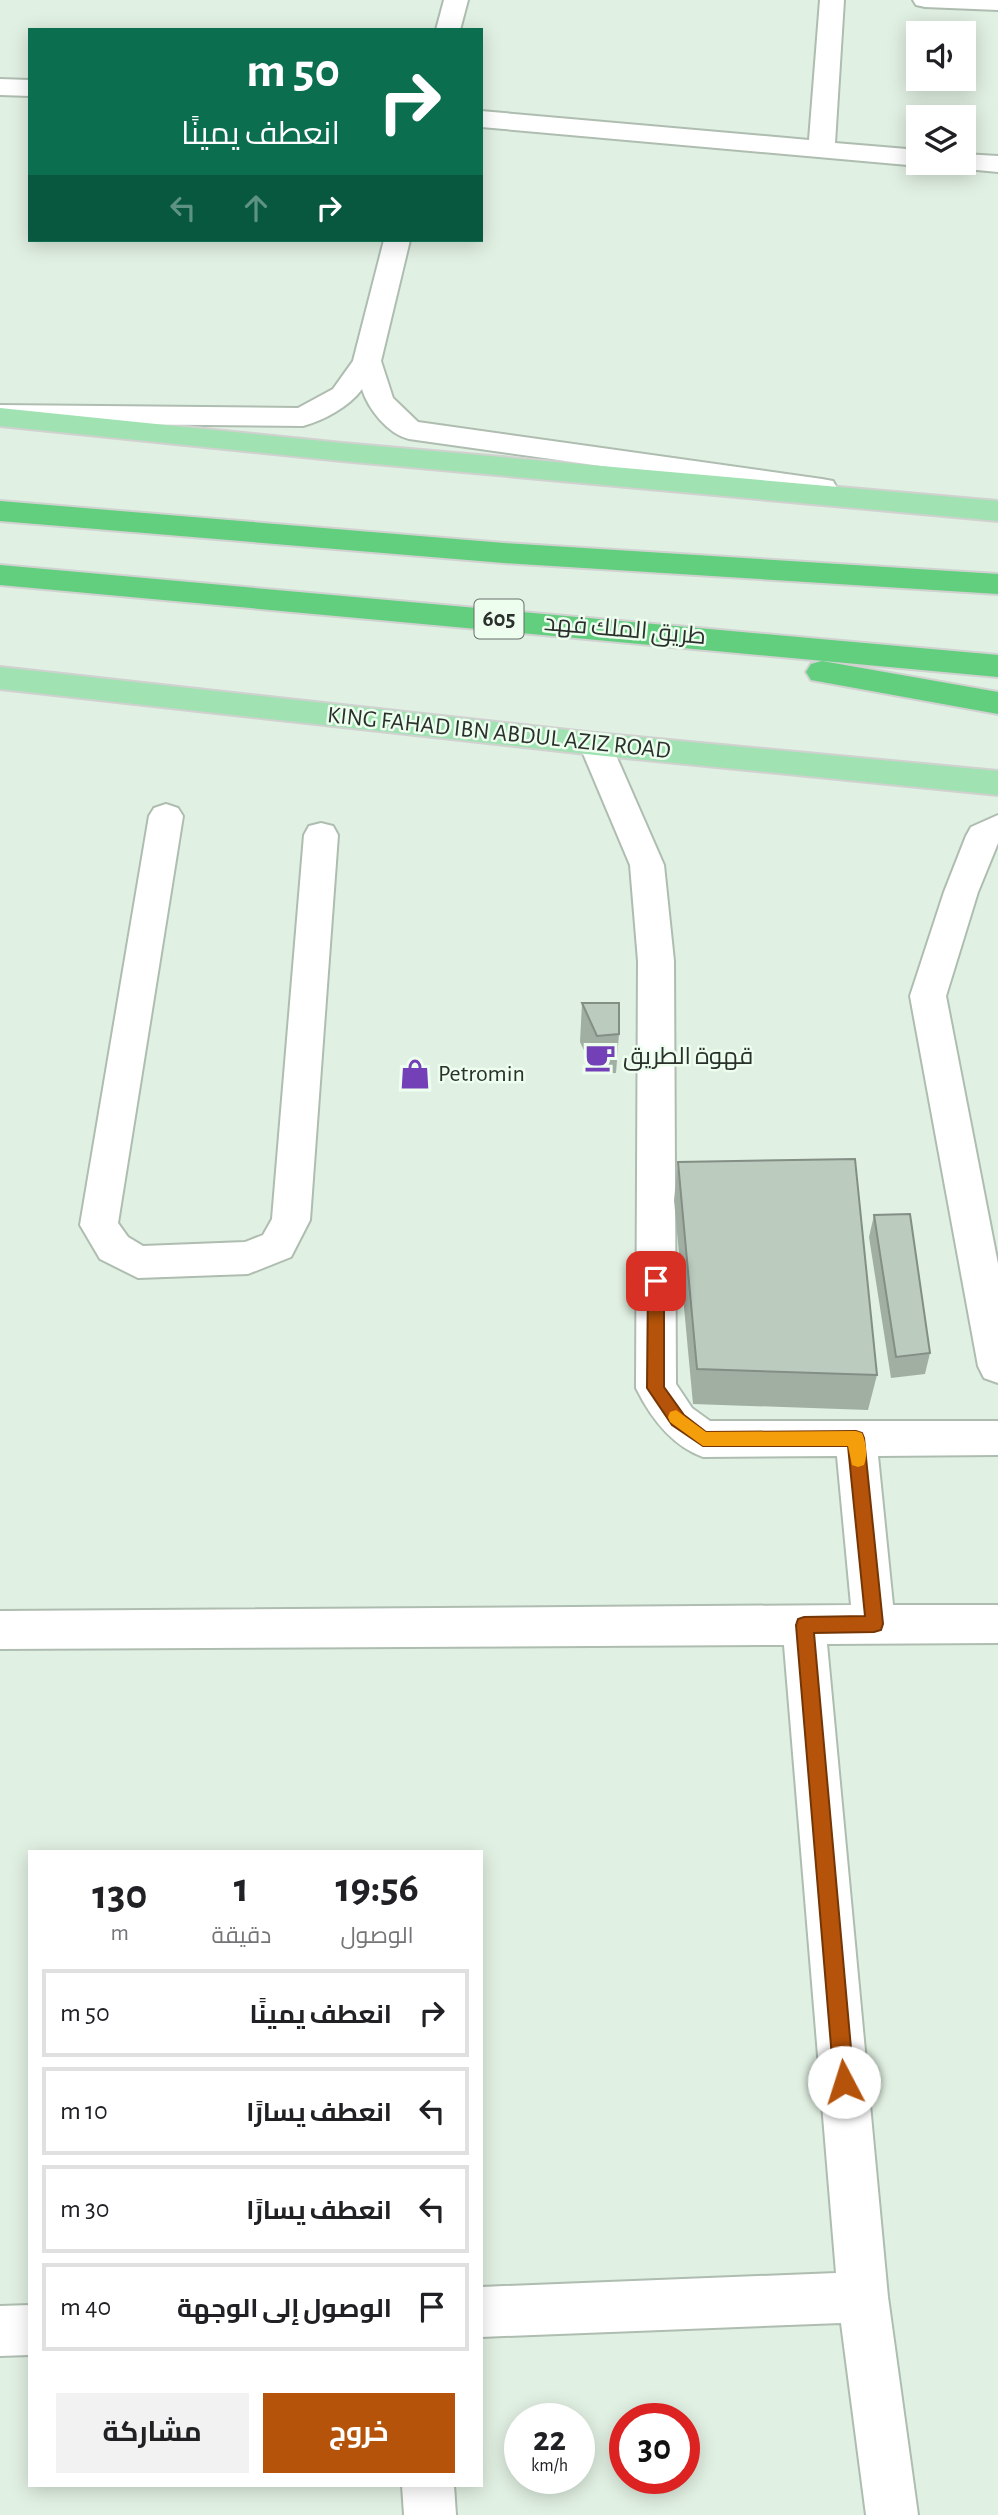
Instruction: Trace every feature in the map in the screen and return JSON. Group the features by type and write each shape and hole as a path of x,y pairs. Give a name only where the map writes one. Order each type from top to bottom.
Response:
{"highway":[{"path":"0,511 504,553 998,584"},
{"name":"طريق الملك فهد","path":"0,575 552,623 998,666"},
{"path":"552,623 998,703"}],"main road":[{"path":"0,416 342,452 961,507"},
{"name":"KING FAHAD IBN ABDUL AZIZ ROAD","path":"0,678 595,744 998,783"}],"street":[{"path":"449,28 456,0"},
{"path":"821,151 832,0"},
{"path":"925,0 998,3"},
{"path":"0,87 28,89"},
{"path":"483,119 906,157"},
{"path":"976,163 998,164"},
{"path":"0,416 303,418 343,395 367,361 397,242"},
{"path":"367,361 380,401 409,430 961,507 998,509"},
{"path":"595,744 647,865 656,961 656,1388 678,1420 703,1439 998,1438"},
{"path":"166,816 99,1225 114,1248 138,1262 248,1258 277,1246 291,1220 321,835"},
{"path":"998,827 983,836 961,892 929,996 998,1366"},
{"path":"856,1438 874,1624"},
{"path":"0,1630 998,1623"},
{"path":"804,1625 863,2297 892,2515"},
{"path":"483,2312 863,2297"},
{"path":"0,2331 28,2330"},
{"path":"428,2487 430,2515"}],"building":[{"path":"582,1003 619,1003 619,1034 597,1036"},
{"path":"855,1159 877,1375 697,1369 678,1162"},
{"path":"910,1214 930,1353 896,1357 874,1215"}],"slow traffic":[{"path":"676,1417 703,1439 856,1438 858,1460"}],"place":[{"name":"قهوة الطريق","path":"600,1057"},
{"name":"Petromin","path":"415,1074"}],"route":[{"path":"656,1281 656,1388 678,1420 703,1439 856,1438 874,1624 804,1625 844,2082"}]}
